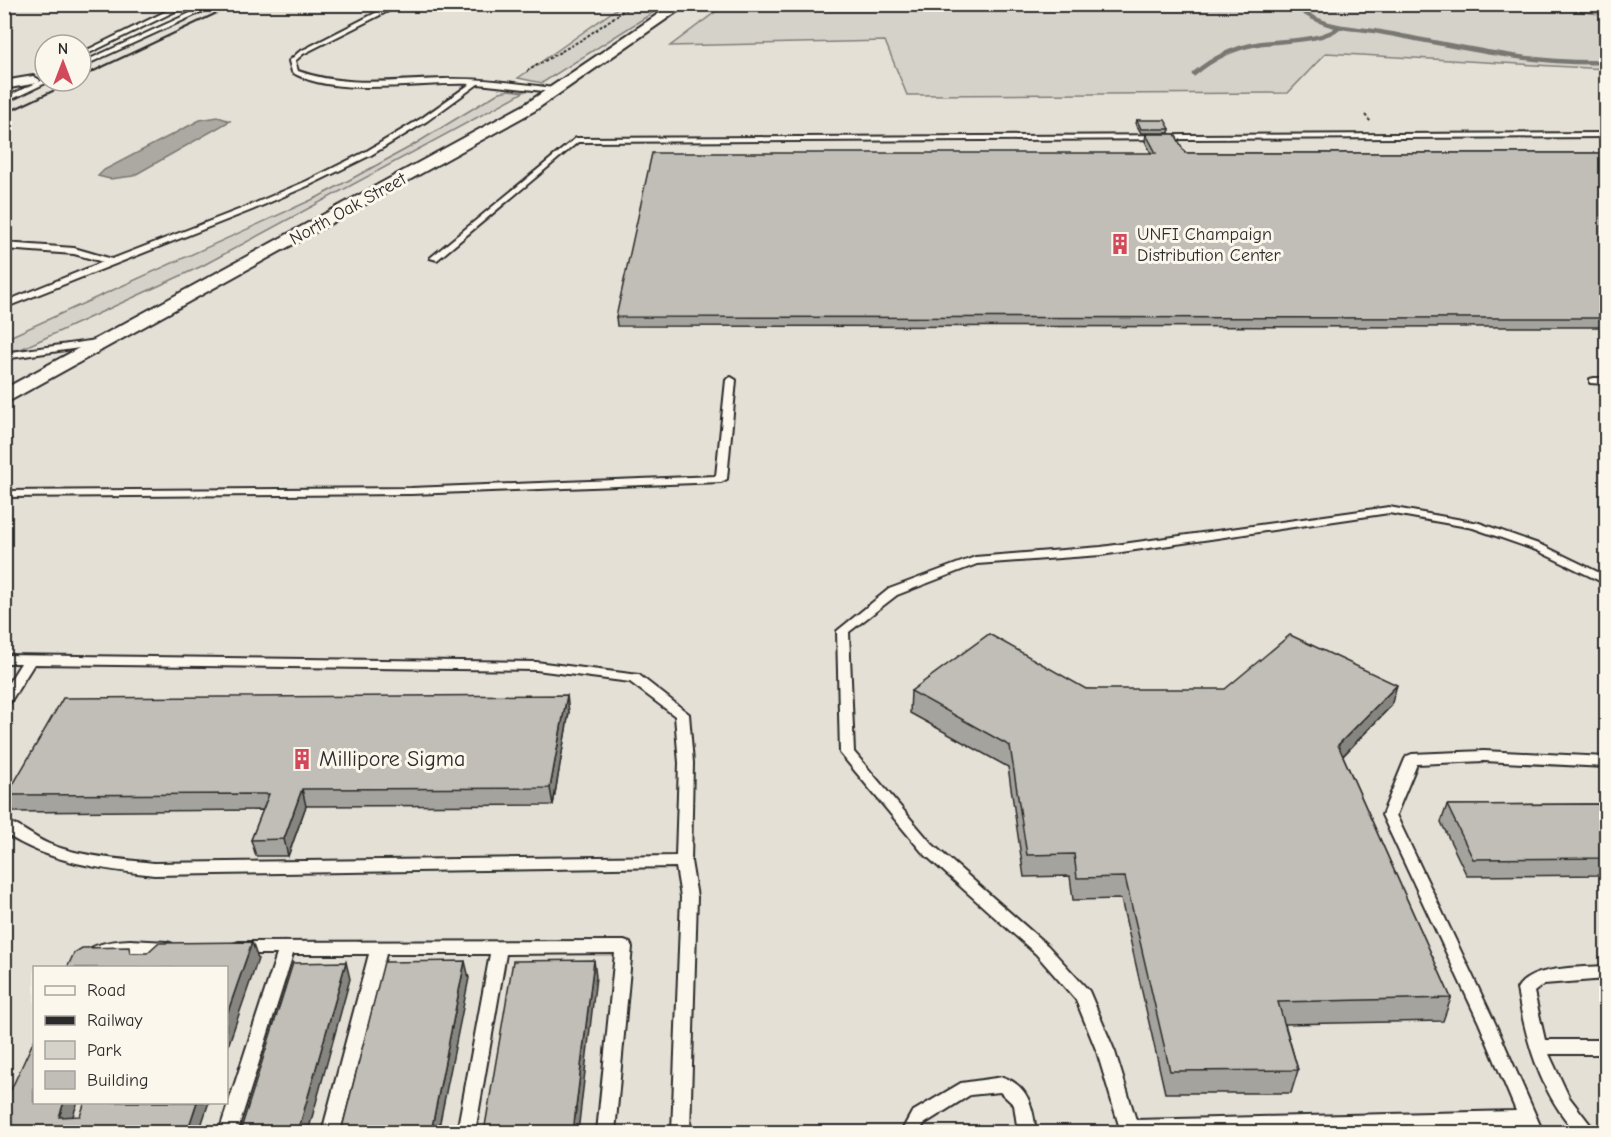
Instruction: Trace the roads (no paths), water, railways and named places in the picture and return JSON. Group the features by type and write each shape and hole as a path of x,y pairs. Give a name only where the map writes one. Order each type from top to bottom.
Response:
{"street":[{"name":"North Oak Street","path":"4,399 529,108 682,4"},
{"path":"4,85 33,80"}],"lane":[{"path":"93,49 187,4"},
{"path":"93,60 216,4"},
{"path":"399,4 301,53 292,61 295,72 306,77 339,83 478,81 553,90"},
{"path":"4,305 312,183 439,113 478,81"},
{"path":"4,101 33,83"},
{"path":"434,258 576,140 1606,135"},
{"path":"4,246 74,251 113,262"},
{"path":"4,356 108,342"},
{"path":"4,494 411,491 721,479 731,380"},
{"path":"1594,381 1606,381"},
{"path":"1606,580 1540,548 1474,525 1389,510 1101,551 975,561 893,592 843,631 847,753 927,848 1042,950 1083,996 1106,1052 1130,1130 1531,1126 1487,1023 1389,815 1412,759 1484,756 1606,762"},
{"path":"4,659 536,666 634,678 682,714 686,762 683,861 689,897 681,1132"},
{"path":"4,701 30,660"},
{"path":"4,825 24,839 73,860 154,869 683,861"},
{"path":"466,1132 499,947"},
{"path":"220,948 624,947 606,1132"},
{"path":"78,966 82,958 105,948 186,948"},
{"path":"146,966 153,948"},
{"path":"228,1132 287,948"},
{"path":"331,1132 379,948"},
{"path":"1587,1132 1574,1119 1539,1047 1531,1026 1525,989 1541,978 1606,974"},
{"path":"1539,1047 1606,1047"},
{"path":"910,1132 918,1118 967,1088 1003,1084 1022,1101 1027,1132"}],"waterway":[{"path":"1290,4 1314,18 1340,27 1521,57 1606,62"},
{"path":"1194,74 1208,63 1240,48 1312,38 1332,32 1339,27"}],"railway":[{"path":"93,71 236,4"},
{"path":"4,114 49,93"}],"place":[{"name":"UNFI Champaign Distribution Center","path":"1120,244"},
{"name":"Millipore Sigma","path":"302,759"}]}
